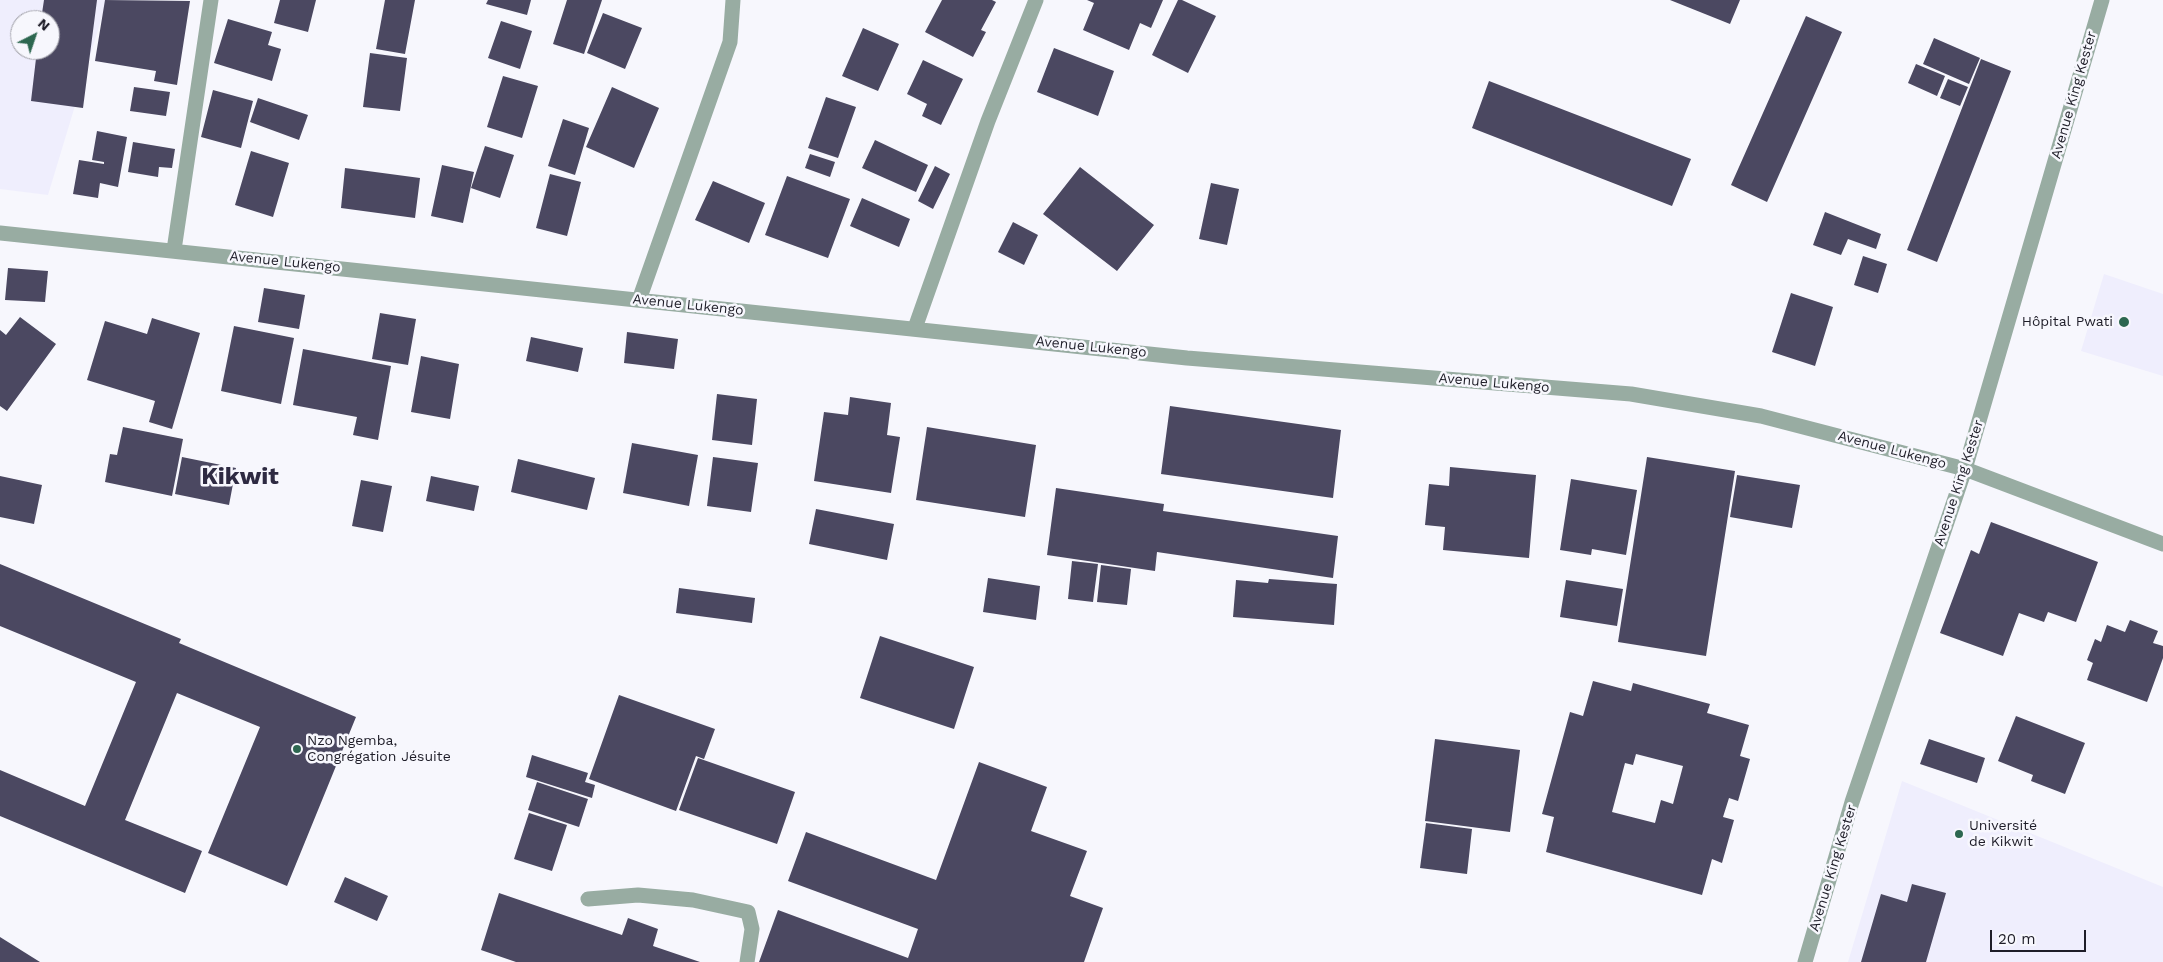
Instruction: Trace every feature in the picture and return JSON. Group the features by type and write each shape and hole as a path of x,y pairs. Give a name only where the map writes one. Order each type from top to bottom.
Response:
{"street":[{"path":"174,250 211,0"},
{"path":"639,300 730,42 733,0"},
{"path":"915,328 988,121 1036,0"},
{"name":"Avenue King Kester","path":"1804,962 1852,802 1965,469 2102,0"},
{"name":"Avenue Lukengo","path":"0,234 174,250 1187,358 1631,394 1761,416 1965,469 2163,544"},
{"path":"588,899 638,895 693,900 748,912 752,929 747,962"}],"shaded area":[{"path":"0,0 107,0 48,195 0,189"},
{"path":"2104,274 2163,294 2163,376 2081,351"},
{"name":"Université de Kikwit","path":"1902,781 2163,887 2163,962 1848,962"}],"building":[{"path":"44,0 97,0 83,108 31,101 36,60 60,60 60,10 42,10"},
{"path":"105,0 190,1 177,85 154,81 156,71 95,61"},
{"path":"280,0 316,0 308,32 274,23"},
{"path":"385,0 415,0 405,54 376,49"},
{"path":"488,0 531,0 527,15 486,4"},
{"path":"567,0 602,0 584,54 553,44"},
{"path":"942,0 992,0 996,2 981,30 986,32 973,57 925,32"},
{"path":"1087,0 1163,0 1151,28 1140,23 1129,50 1083,30 1094,3"},
{"path":"1178,0 1182,0 1216,16 1188,73 1152,55"},
{"path":"1670,0 1740,0 1730,24"},
{"path":"603,13 642,28 625,69 587,53"},
{"path":"1806,16 1842,32 1767,202 1731,185"},
{"path":"228,19 272,32 268,45 281,49 272,81 214,63"},
{"path":"501,21 532,31 520,69 488,58"},
{"path":"863,28 899,44 878,91 842,76"},
{"path":"1934,38 1980,58 1969,84 1923,64"},
{"path":"1054,48 1114,71 1098,116 1037,92"},
{"path":"370,53 407,58 400,111 363,107"},
{"path":"1981,59 2011,71 1937,262 1907,250"},
{"path":"923,60 963,79 941,125 922,116 927,104 907,94"},
{"path":"1916,64 1945,76 1937,96 1908,83"},
{"path":"503,76 538,86 522,138 487,127"},
{"path":"1948,79 1968,87 1960,106 1940,98"},
{"path":"1489,81 1691,159 1672,206 1472,128"},
{"path":"134,87 170,92 166,116 130,111"},
{"path":"612,87 659,108 634,168 586,147"},
{"path":"213,90 253,101 241,148 201,137"},
{"path":"826,97 856,107 838,158 808,148"},
{"path":"258,98 308,115 299,140 250,122"},
{"path":"563,119 589,128 575,175 548,166"},
{"path":"97,131 127,137 118,187 100,183 98,198 73,194 79,160 104,164 104,162 92,160"},
{"path":"875,140 928,165 916,192 862,168"},
{"path":"133,142 175,149 172,168 159,167 158,177 128,172"},
{"path":"485,146 514,155 500,198 471,188"},
{"path":"251,151 289,163 273,217 235,205"},
{"path":"810,154 835,162 830,177 805,168"},
{"path":"442,165 474,172 463,223 431,216"},
{"path":"935,166 950,174 933,209 918,201"},
{"path":"1080,167 1154,225 1117,271 1043,214"},
{"path":"345,168 420,178 415,218 341,208"},
{"path":"550,174 581,182 567,236 536,228"},
{"path":"787,176 850,199 828,258 765,235"},
{"path":"713,181 765,203 749,243 695,220"},
{"path":"1211,183 1239,189 1227,245 1199,239"},
{"path":"862,198 910,219 899,247 850,226"},
{"path":"1825,212 1881,234 1876,249 1848,239 1841,255 1813,245"},
{"path":"1013,222 1038,235 1024,265 998,252"},
{"path":"1863,256 1887,264 1878,293 1854,285"},
{"path":"8,268 48,271 45,302 5,300"},
{"path":"264,288 305,295 299,329 258,322"},
{"path":"1791,293 1833,307 1815,366 1772,352"},
{"path":"380,313 416,319 408,365 372,359"},
{"path":"20,317 56,344 7,411 0,406 0,330 6,335"},
{"path":"152,318 200,333 172,429 149,422 155,401 87,380 105,321 147,334"},
{"path":"234,326 294,338 281,404 221,391"},
{"path":"627,332 678,339 674,369 624,363"},
{"path":"531,337 583,348 578,372 526,361"},
{"path":"303,349 391,366 378,440 353,435 357,417 293,405"},
{"path":"421,356 459,364 450,419 411,412"},
{"path":"717,394 757,399 752,445 712,440"},
{"path":"850,397 891,403 887,435 900,437 891,493 814,481 824,412 848,415"},
{"path":"1170,406 1341,430 1333,498 1161,474"},
{"path":"123,427 183,439 172,496 105,482 110,454 117,455"},
{"path":"927,427 1036,445 1025,517 916,500"},
{"path":"632,443 698,455 689,506 623,493"},
{"path":"182,457 236,468 229,505 175,494"},
{"path":"713,457 758,463 751,512 707,506"},
{"path":"1647,457 1735,471 1706,656 1618,642"},
{"path":"518,459 595,478 587,510 511,492"},
{"path":"1450,467 1536,475 1529,558 1443,550 1445,527 1425,525 1429,484 1449,486"},
{"path":"1737,475 1800,485 1792,528 1730,517"},
{"path":"0,476 42,485 34,524 0,517"},
{"path":"431,476 479,486 474,511 426,501"},
{"path":"1571,479 1637,490 1626,555 1592,549 1591,555 1560,550"},
{"path":"361,480 392,486 383,532 352,526"},
{"path":"1056,488 1164,504 1163,511 1338,536 1333,578 1157,552 1155,571 1047,555"},
{"path":"816,509 894,524 887,560 809,544"},
{"path":"1991,522 2098,562 2076,622 2048,612 2044,622 2019,613 2003,656 1940,633 1971,550 1979,554"},
{"path":"1072,561 1098,564 1093,602 1068,599"},
{"name":"Nzo Ngemba, Congrégation Jésuite","path":"0,564 181,639 179,643 356,717 287,886 208,853 260,727 177,693 125,820 202,851 185,893 0,816 0,770 85,806 136,682 0,626"},
{"path":"1101,565 1131,569 1127,605 1097,602"},
{"path":"988,578 1040,586 1036,620 983,612"},
{"path":"1269,579 1337,584 1334,625 1233,617 1236,580 1268,583"},
{"path":"1566,580 1623,589 1617,626 1560,617"},
{"path":"679,588 755,598 752,623 676,613"},
{"path":"2130,620 2158,631 2153,643 2163,646 2163,658 2147,702 2087,680 2093,663 2087,660 2095,639 2101,642 2107,625 2125,632"},
{"path":"880,636 974,667 954,729 860,698"},
{"path":"1593,681 1631,691 1633,683 1710,704 1707,713 1749,725 1740,756 1750,759 1738,801 1729,798 1723,817 1734,820 1722,863 1712,859 1702,895 1546,852 1554,817 1542,814 1570,712 1583,716","holes":["1636,754 1683,766 1673,804 1661,800 1655,823 1612,812 1625,763 1633,765"]},
{"path":"619,695 715,729 704,759 696,756 676,811 589,779"},
{"path":"2016,716 2085,743 2065,794 2031,781 2033,775 1998,761"},
{"path":"1435,739 1520,750 1510,832 1425,821"},
{"path":"1929,739 1985,758 1977,783 1920,764"},
{"path":"532,755 588,773 585,782 595,785 592,798 526,777"},
{"path":"698,758 795,792 777,844 679,810"},
{"path":"979,762 1047,787 1031,831 1087,851 1070,896 1103,908 1084,962 759,962 778,910 908,958 918,929 788,881 806,832 936,880"},
{"path":"537,782 588,799 579,827 528,810"},
{"path":"529,813 567,825 552,871 514,859"},
{"path":"1426,823 1472,829 1467,874 1420,868"},
{"path":"345,877 388,896 377,921 334,902"},
{"path":"1912,884 1946,893 1926,962 1861,962 1881,894 1907,902"},
{"path":"499,893 622,935 628,918 658,929 653,946 700,962 516,962 481,950"},
{"path":"0,937 40,962 0,962"}],"place":[{"name":"Hôpital Pwati","path":"2124,322"},
{"name":"Nzo Ngemba, Congrégation Jésuite","path":"297,749"},
{"name":"Université de Kikwit","path":"1959,834"}],"district":[{"name":"Kikwit","path":"240,477"}]}
